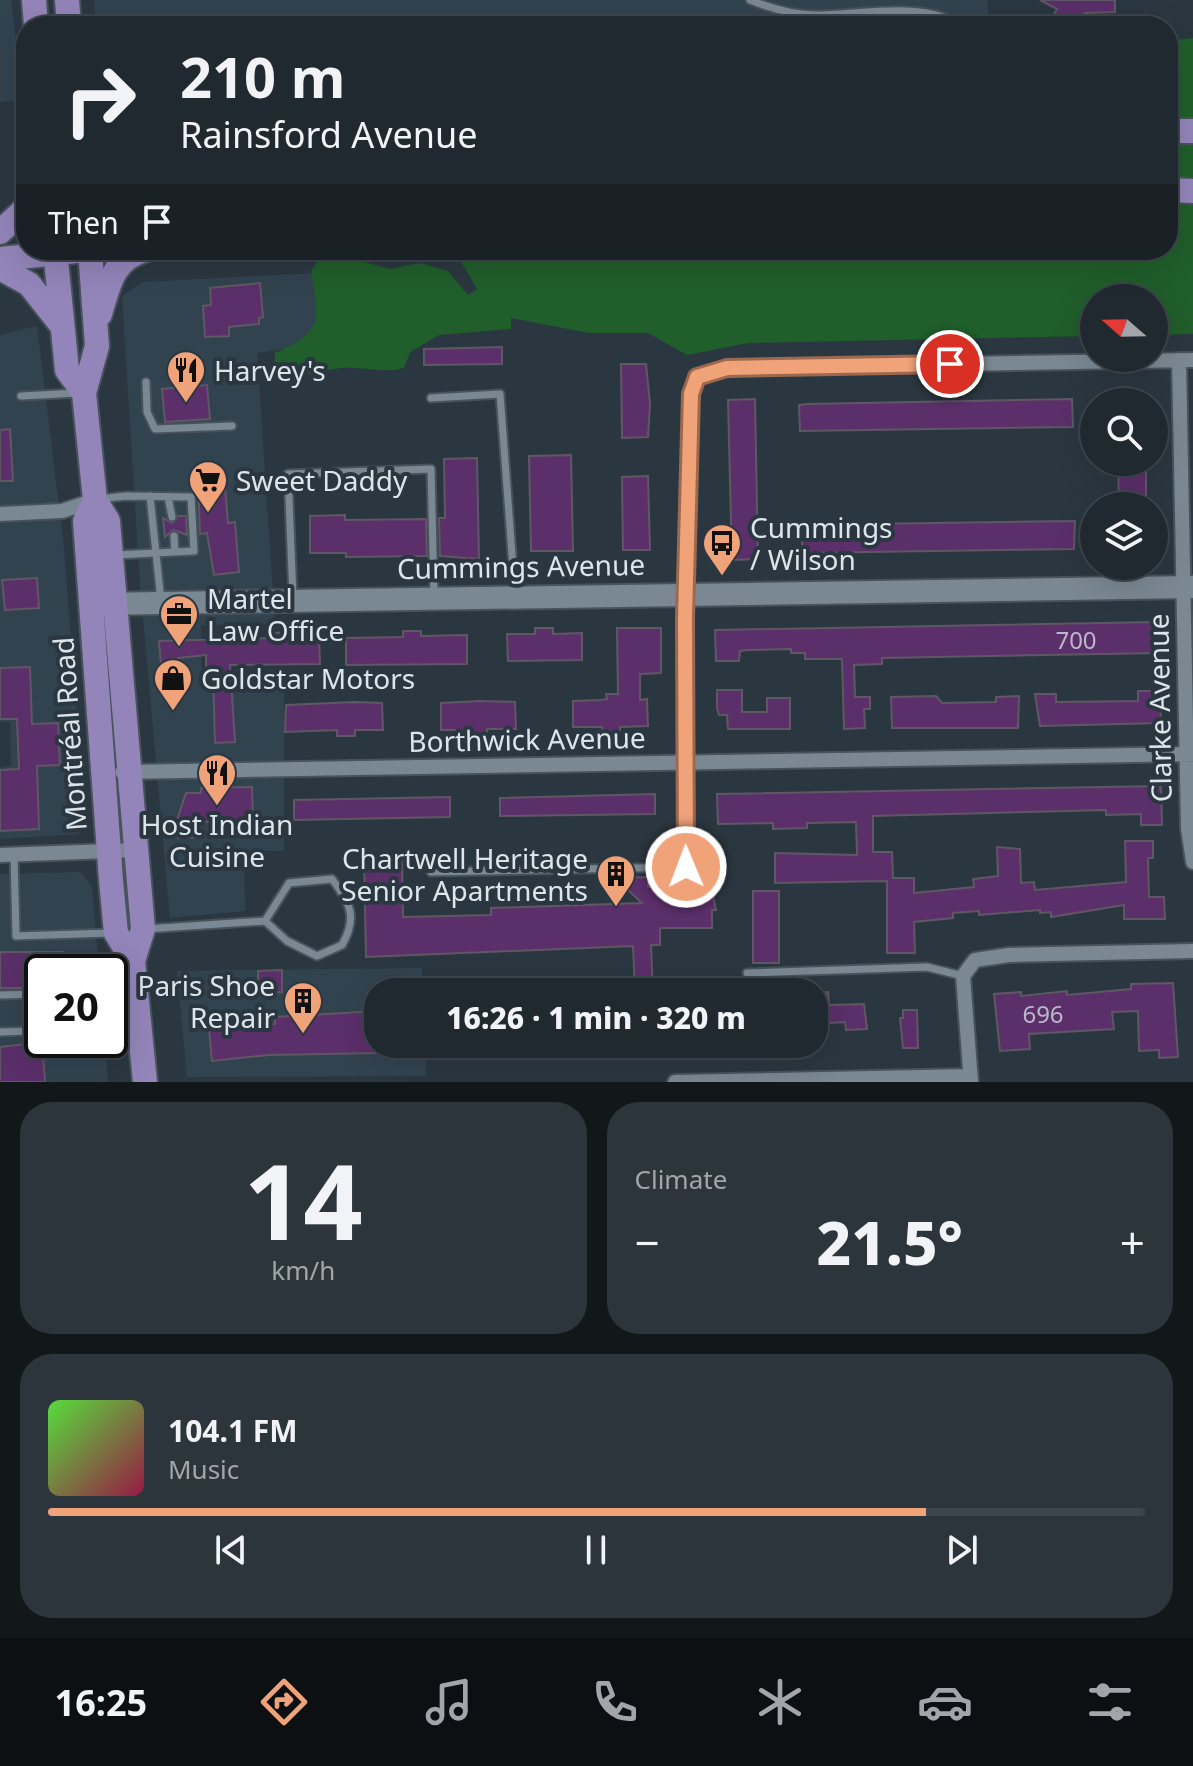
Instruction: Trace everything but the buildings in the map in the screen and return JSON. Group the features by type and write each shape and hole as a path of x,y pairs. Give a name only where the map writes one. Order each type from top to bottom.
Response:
{"main road":[{"path":"0,234 16,218"},
{"name":"Montréal Road","path":"56,260 67,370 84,393"},
{"name":"Montréal Road","path":"88,260 97,346 84,393 95,500 108,521 132,771 143,929 133,961"},
{"path":"96,328 115,267 124,260"},
{"path":"0,268 29,284 62,325"},
{"name":"Montréal Road","path":"95,500 85,521 102,774 116,933 133,961 145,1082"}],"street":[{"path":"686,829 686,593 691,394 697,377 727,368 1186,360"},
{"name":"Clarke Avenue","path":"1186,360 1188,828 1193,862"},
{"path":"0,514 62,511 95,500"},
{"name":"Cummings Avenue","path":"89,604 1187,587"},
{"name":"Borthwick Avenue","path":"102,774 132,771 1190,754"},
{"path":"7,855 137,850"},
{"path":"675,1082 971,1079 963,976 975,960 1009,955 1193,951"}],"lane":[{"path":"750,0 777,11 814,15 923,8 947,16"},
{"path":"146,382 147,412 155,429 232,426"},
{"path":"21,396 84,393"},
{"path":"431,398 500,394 515,596"},
{"path":"293,600 288,474 431,469 434,597"},
{"path":"150,496 161,603"},
{"path":"168,497 172,517"},
{"path":"95,500 191,497 194,551 110,555"},
{"path":"174,536 175,552"},
{"path":"431,872 686,867 686,829"},
{"path":"7,855 16,936 116,933"},
{"path":"143,929 265,921 287,941 317,956 342,945 353,917 350,902 332,879 289,883 265,921"},
{"path":"747,973 927,967 963,976"},
{"path":"128,991 137,991"},
{"path":"0,995 24,994"},
{"path":"128,1025 140,1024"},
{"path":"0,1032 24,1031"}],"shaded area":[{"path":"0,0 11,0 16,42 16,101 0,102"},
{"path":"94,0 987,0 989,16 95,16"},
{"path":"316,273 321,344 257,353 275,625 201,625 202,679 284,681 284,851 244,851 245,911 170,918 140,583 122,296 143,282"},
{"path":"37,326 63,539 86,824 78,834 0,839 0,767 11,766 10,722 0,722 0,335"},
{"path":"80,872 92,886 98,954 24,954 24,1058 106,1058 108,1082 0,1082 0,874"},
{"path":"422,968 422,978 364,978 364,1058 425,1058 426,1076 187,1077 177,971"}],"green space":[{"path":"1193,38 1193,334 1168,335 1168,284 1080,284 1080,336 748,343 687,355 648,333 589,333 511,318 511,329 439,335 410,352 404,368 342,368 292,375 274,373 275,353 303,338 315,322 316,301 311,271 318,260 356,260 390,269 420,263 448,271 468,295 477,289 460,260 1178,260 1178,40"}],"place":[{"name":"Harvey's","path":"186,404"},
{"name":"Sweet Daddy","path":"208,514"},
{"name":"Cummings / Wilson","path":"722,577"},
{"name":"Martel Law Office","path":"179,648"},
{"name":"Goldstar Motors","path":"173,712"},
{"name":"Host Indian Cuisine","path":"217,807"},
{"name":"Chartwell Heritage Senior Apartments","path":"616,908"},
{"name":"Paris Shoe Repair","path":"303,1035"}],"route":[{"path":"686,867 686,561 691,394 697,377 707,371 727,368 950,364"}]}
